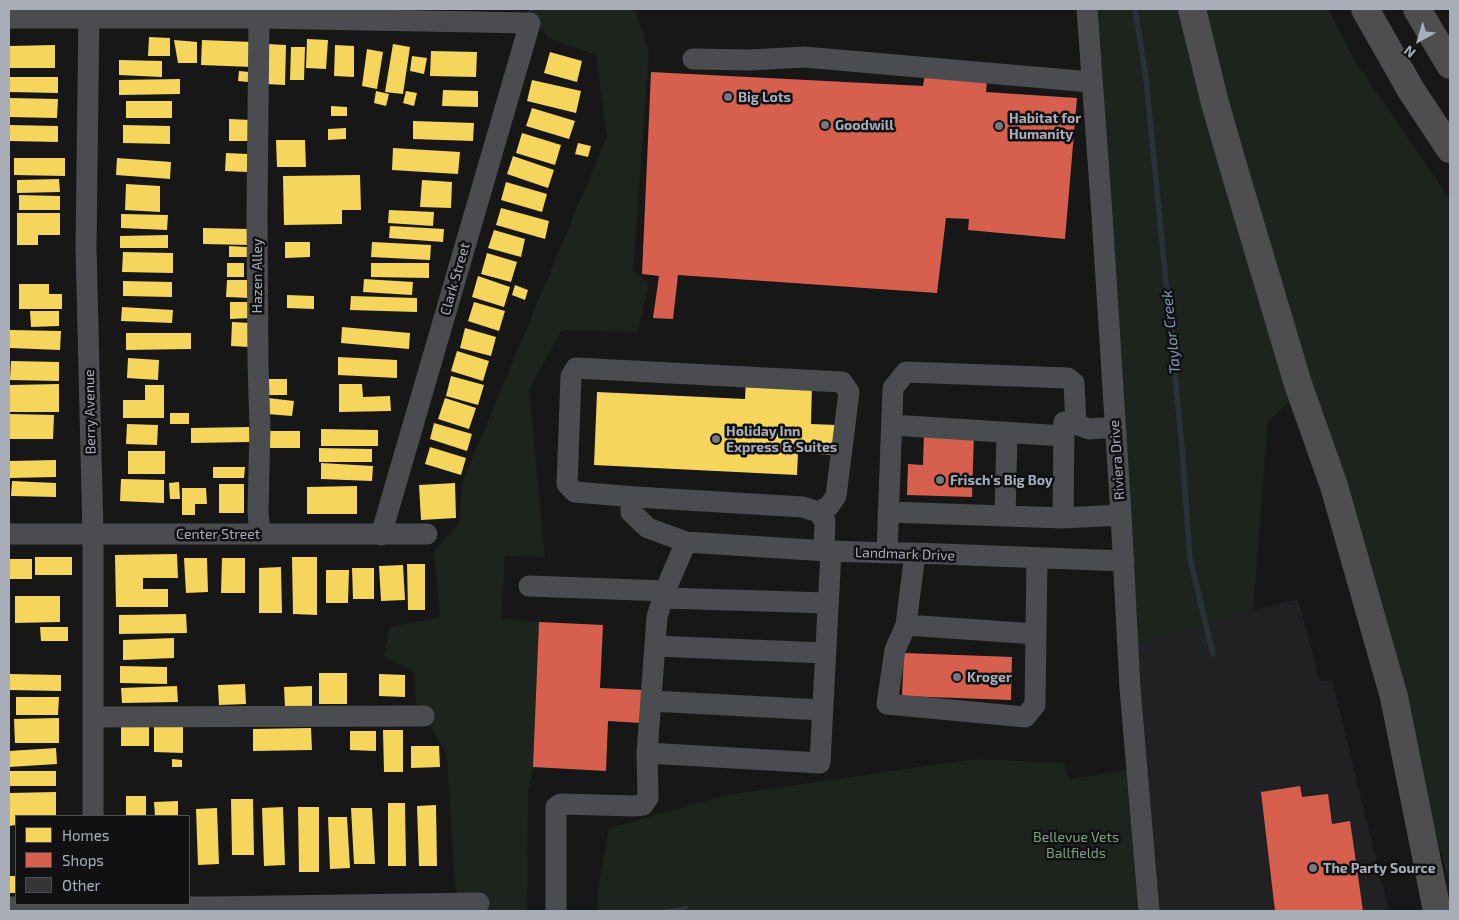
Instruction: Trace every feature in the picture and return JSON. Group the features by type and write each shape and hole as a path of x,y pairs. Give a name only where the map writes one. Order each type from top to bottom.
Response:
{"highway":[{"path":"1192,9 1215,103 1275,308 1298,384 1334,486 1394,697 1437,911"},
{"path":"1365,9 1411,90 1450,149"},
{"path":"1416,9 1449,64"}],"street":[{"name":"Riviera Drive","path":"1086,9 1102,214 1131,702 1149,911"},
{"path":"9,18 89,13 259,18"},
{"name":"Berry Avenue","path":"89,13 86,247 94,535 93,815"},
{"name":"Clark Street","path":"259,18 530,23 381,536"},
{"name":"Hazen Alley","path":"259,18 257,213 260,428 258,512 260,534"},
{"path":"692,59 750,60 804,58 1091,82"},
{"path":"647,753 820,763 828,603 825,521 818,512 804,506 575,492 566,484 571,376 576,368 842,382 850,392 836,496 829,506 818,512"},
{"path":"887,553 894,388 906,372 1068,378 1074,383 1068,427 1063,518"},
{"path":"893,421 1007,433 1068,427"},
{"path":"893,421 1089,429 1115,427"},
{"path":"1004,516 1007,433"},
{"name":"Landmark Drive","path":"636,497 631,504 631,512 648,528 686,542 827,551 1124,561"},
{"path":"888,512 1063,518 1121,515"},
{"name":"Center Street","path":"9,534 381,536 427,534"},
{"path":"556,911 556,807 561,804 633,806 643,805 648,798 647,753 657,617 664,594 686,542"},
{"path":"914,553 906,625 895,650 887,704 1025,718 1035,705 1037,559"},
{"path":"529,586 828,603"},
{"path":"906,625 1036,634"},
{"path":"655,646 825,653"},
{"path":"651,701 822,710"},
{"path":"93,717 424,716"},
{"path":"9,907 210,909 426,908 479,903"}],"shaded area":[{"path":"1298,599 1320,681 1332,680 1389,911 1149,911 1128,647 1253,610"}],"green space":[{"path":"527,9 635,9 649,52 633,271 649,283 638,332 562,330 529,390 545,557 505,556 501,618 539,622 533,767 528,795 527,911 463,911 455,886 447,755 416,702 414,672 384,656 390,627 440,617 434,551 459,523 462,483 607,136 596,55 548,38"},
{"path":"1087,9 1328,9 1355,61 1450,199 1450,885 1312,383 1268,421 1253,610 1128,647"},
{"name":"Bellevue Vets Ballfields","path":"974,759 1064,763 1070,779 1136,768 1149,911 598,911 598,889 609,828 727,795"}],"building: Homes":[{"path":"149,37 170,38 170,56 148,56"},
{"path":"307,39 328,40 326,69 306,68"},
{"path":"174,40 197,42 197,63 178,63"},
{"path":"202,40 252,42 252,67 201,65"},
{"path":"267,44 286,45 285,85 265,84"},
{"path":"393,44 410,47 403,94 385,92"},
{"path":"55,45 55,68 9,68 9,46"},
{"path":"335,45 354,46 354,77 334,76"},
{"path":"291,47 305,47 304,80 290,80"},
{"path":"367,49 383,52 377,89 362,86"},
{"path":"431,51 477,52 476,77 430,76"},
{"path":"550,52 582,61 577,82 544,73"},
{"path":"412,56 427,58 424,74 410,71"},
{"path":"119,60 162,61 162,77 119,75"},
{"path":"239,71 249,72 248,82 238,81"},
{"path":"9,77 58,77 58,93 9,92"},
{"path":"180,79 180,94 119,95 119,80"},
{"path":"532,80 581,91 576,113 527,101"},
{"path":"443,90 478,91 478,107 442,106"},
{"path":"376,91 389,94 386,106 374,103"},
{"path":"406,91 417,93 414,106 403,103"},
{"path":"9,98 58,99 57,118 9,117"},
{"path":"126,101 172,101 172,118 126,118"},
{"path":"331,106 347,107 347,116 331,116"},
{"path":"532,108 575,121 569,139 526,126"},
{"path":"229,119 251,120 250,141 229,141"},
{"path":"413,121 474,123 473,141 413,139"},
{"path":"9,125 58,126 58,142 9,141"},
{"path":"123,125 170,126 170,144 123,143"},
{"path":"346,128 346,139 328,140 328,129"},
{"path":"522,133 561,145 555,165 516,153"},
{"path":"276,140 305,140 306,167 277,167"},
{"path":"578,143 591,146 588,157 575,154"},
{"path":"393,148 460,152 458,174 392,170"},
{"path":"226,153 248,154 247,172 225,171"},
{"path":"513,156 554,170 548,188 507,174"},
{"path":"14,158 65,158 65,176 14,175"},
{"path":"117,158 171,162 170,179 116,175"},
{"path":"360,175 361,210 342,210 342,224 284,225 283,176"},
{"path":"59,179 60,192 17,193 17,180"},
{"path":"422,180 452,182 451,208 420,207"},
{"path":"506,182 547,194 542,212 501,200"},
{"path":"126,184 160,186 160,212 125,210"},
{"path":"19,195 60,196 60,210 19,210"},
{"path":"501,208 549,221 545,239 496,225"},
{"path":"389,210 434,212 433,226 388,223"},
{"path":"17,213 60,213 60,235 38,235 38,245 17,245"},
{"path":"121,214 168,215 167,230 121,228"},
{"path":"390,226 444,229 443,242 389,238"},
{"path":"203,228 250,229 249,245 203,244"},
{"path":"494,230 525,239 521,257 488,248"},
{"path":"168,235 168,248 120,248 120,236"},
{"path":"285,242 310,242 310,257 285,258"},
{"path":"372,242 431,245 430,260 371,257"},
{"path":"229,246 247,247 247,257 229,257"},
{"path":"123,252 173,253 173,273 122,272"},
{"path":"487,253 517,262 511,282 481,274"},
{"path":"227,263 244,263 244,277 227,277"},
{"path":"371,263 429,263 429,278 371,277"},
{"path":"478,276 510,287 504,307 472,297"},
{"path":"364,279 413,282 412,295 363,292"},
{"path":"227,280 250,280 250,298 226,297"},
{"path":"123,281 172,282 172,297 123,296"},
{"path":"19,284 49,284 49,294 62,294 62,309 19,309"},
{"path":"515,285 528,290 525,300 512,295"},
{"path":"287,295 314,296 314,309 287,308"},
{"path":"351,296 417,298 417,312 350,310"},
{"path":"230,302 252,302 252,318 230,319"},
{"path":"474,302 505,311 499,331 468,321"},
{"path":"122,307 173,310 172,323 121,321"},
{"path":"30,311 59,311 59,326 31,327"},
{"path":"232,322 250,323 249,347 231,346"},
{"path":"342,327 410,333 409,349 341,343"},
{"path":"465,328 496,337 491,356 460,348"},
{"path":"10,330 61,331 60,350 10,348"},
{"path":"126,333 191,333 191,349 126,350"},
{"path":"457,351 489,361 483,381 451,371"},
{"path":"338,357 397,360 397,378 338,375"},
{"path":"128,358 159,360 158,380 127,378"},
{"path":"11,361 59,362 59,381 10,380"},
{"path":"451,376 484,385 478,405 446,396"},
{"path":"266,379 287,379 287,395 267,395"},
{"name":"Holiday Inn Express & Suites","path":"746,380 812,383 811,424 837,425 836,455 798,453 797,475 594,465 597,392 745,399"},
{"path":"59,384 59,412 9,412 9,385"},
{"path":"339,384 362,384 363,397 390,396 391,411 339,412"},
{"path":"145,385 164,385 164,418 123,418 123,400 145,400"},
{"path":"268,398 294,401 292,416 267,414"},
{"path":"445,398 476,408 469,429 438,419"},
{"path":"170,413 189,413 189,424 170,424"},
{"path":"9,414 54,415 53,439 9,439"},
{"path":"434,423 472,434 467,451 430,439"},
{"path":"127,424 158,425 157,445 126,444"},
{"path":"249,427 250,442 191,443 191,428"},
{"path":"321,429 378,430 378,446 321,446"},
{"path":"268,431 300,431 300,448 268,448"},
{"path":"430,447 466,458 461,475 425,464"},
{"path":"319,448 372,449 372,462 319,462"},
{"path":"128,451 165,451 165,474 128,474"},
{"path":"56,460 56,477 9,478 9,461"},
{"path":"321,463 373,466 372,481 321,479"},
{"path":"213,467 245,467 244,478 213,478"},
{"path":"121,479 164,480 164,503 120,501"},
{"path":"12,481 56,483 56,497 11,496"},
{"path":"179,482 180,499 170,499 169,483"},
{"path":"455,483 456,518 421,520 419,485"},
{"path":"219,484 244,484 244,513 219,513"},
{"path":"357,486 357,514 307,514 307,487"},
{"path":"182,488 206,488 207,504 195,504 195,515 182,515"},
{"path":"177,554 178,578 143,578 143,589 168,589 168,607 116,607 115,555"},
{"path":"35,557 72,557 72,575 35,575"},
{"path":"292,557 317,557 317,615 293,614"},
{"path":"184,558 207,558 208,592 186,593"},
{"path":"222,558 245,558 245,593 221,593"},
{"path":"9,559 32,559 32,579 9,579"},
{"path":"407,564 425,564 425,610 408,610"},
{"path":"403,565 405,600 381,601 379,566"},
{"path":"281,567 282,613 259,613 259,568"},
{"path":"352,568 374,568 374,599 353,599"},
{"path":"326,570 349,570 348,603 326,603"},
{"path":"15,596 60,596 60,622 15,623"},
{"path":"186,614 187,633 119,634 119,615"},
{"path":"40,627 68,627 68,641 41,641"},
{"path":"174,638 174,658 123,660 123,640"},
{"path":"120,666 167,667 167,684 120,683"},
{"path":"319,673 347,673 347,704 319,704"},
{"path":"9,674 61,675 61,691 9,690"},
{"path":"379,674 405,675 405,697 379,696"},
{"path":"245,684 246,704 219,705 218,685"},
{"path":"177,686 178,702 122,703 121,688"},
{"path":"312,686 312,708 285,708 284,687"},
{"path":"16,697 59,697 58,715 16,715"},
{"path":"59,718 59,743 15,743 14,719"},
{"path":"121,723 149,723 149,746 121,746"},
{"path":"154,725 183,725 183,753 154,752"},
{"path":"311,728 312,750 253,751 253,729"},
{"path":"383,730 403,730 403,772 384,772"},
{"path":"350,731 376,731 376,751 350,750"},
{"path":"411,746 439,746 440,767 411,768"},
{"path":"56,748 57,764 9,767 9,751"},
{"path":"172,759 182,760 182,767 172,767"},
{"path":"9,771 56,771 56,786 9,786"},
{"path":"56,792 56,815 15,815 15,825 9,826 9,793"},
{"path":"126,796 146,796 146,815 126,815"},
{"path":"231,799 253,799 254,855 232,855"},
{"path":"178,801 178,815 155,815 154,802"},
{"path":"388,803 405,803 406,866 388,866"},
{"path":"436,805 437,866 419,866 417,806"},
{"path":"283,807 285,865 264,866 262,808"},
{"path":"298,807 319,807 319,872 299,872"},
{"path":"217,808 219,864 198,865 196,809"},
{"path":"351,808 372,808 375,864 354,864"},
{"path":"328,817 347,817 350,868 330,869"},
{"path":"9,876 15,876 15,893 9,893"}],"building: Shops":[{"path":"651,72 923,86 925,74 987,80 986,92 1077,98 1065,239 968,230 969,219 946,218 937,293 678,275 673,319 653,318 659,276 642,274"},
{"name":"Frisch's Big Boy","path":"924,433 974,434 972,497 907,495 908,464 923,465"},
{"path":"539,622 603,625 600,688 643,690 641,723 608,721 606,771 533,767"},
{"name":"Kroger","path":"904,653 1012,657 1011,700 902,696"},
{"name":"The Party Source","path":"1300,786 1302,797 1328,794 1332,824 1350,821 1363,911 1275,911 1261,792"}],"building: Other":[{"path":"687,906 688,911 661,911 661,910"}],"waterway":[{"name":"Taylor Creek","path":"1135,9 1146,78 1182,447 1190,559 1213,654"}],"place":[{"name":"Big Lots","path":"728,97"},
{"name":"Goodwill","path":"825,125"},
{"name":"Habitat for Humanity","path":"999,126"},
{"name":"Holiday Inn Express & Suites","path":"716,439"},
{"name":"Frisch's Big Boy","path":"940,480"},
{"name":"Kroger","path":"957,677"},
{"name":"The Party Source","path":"1313,868"}]}
